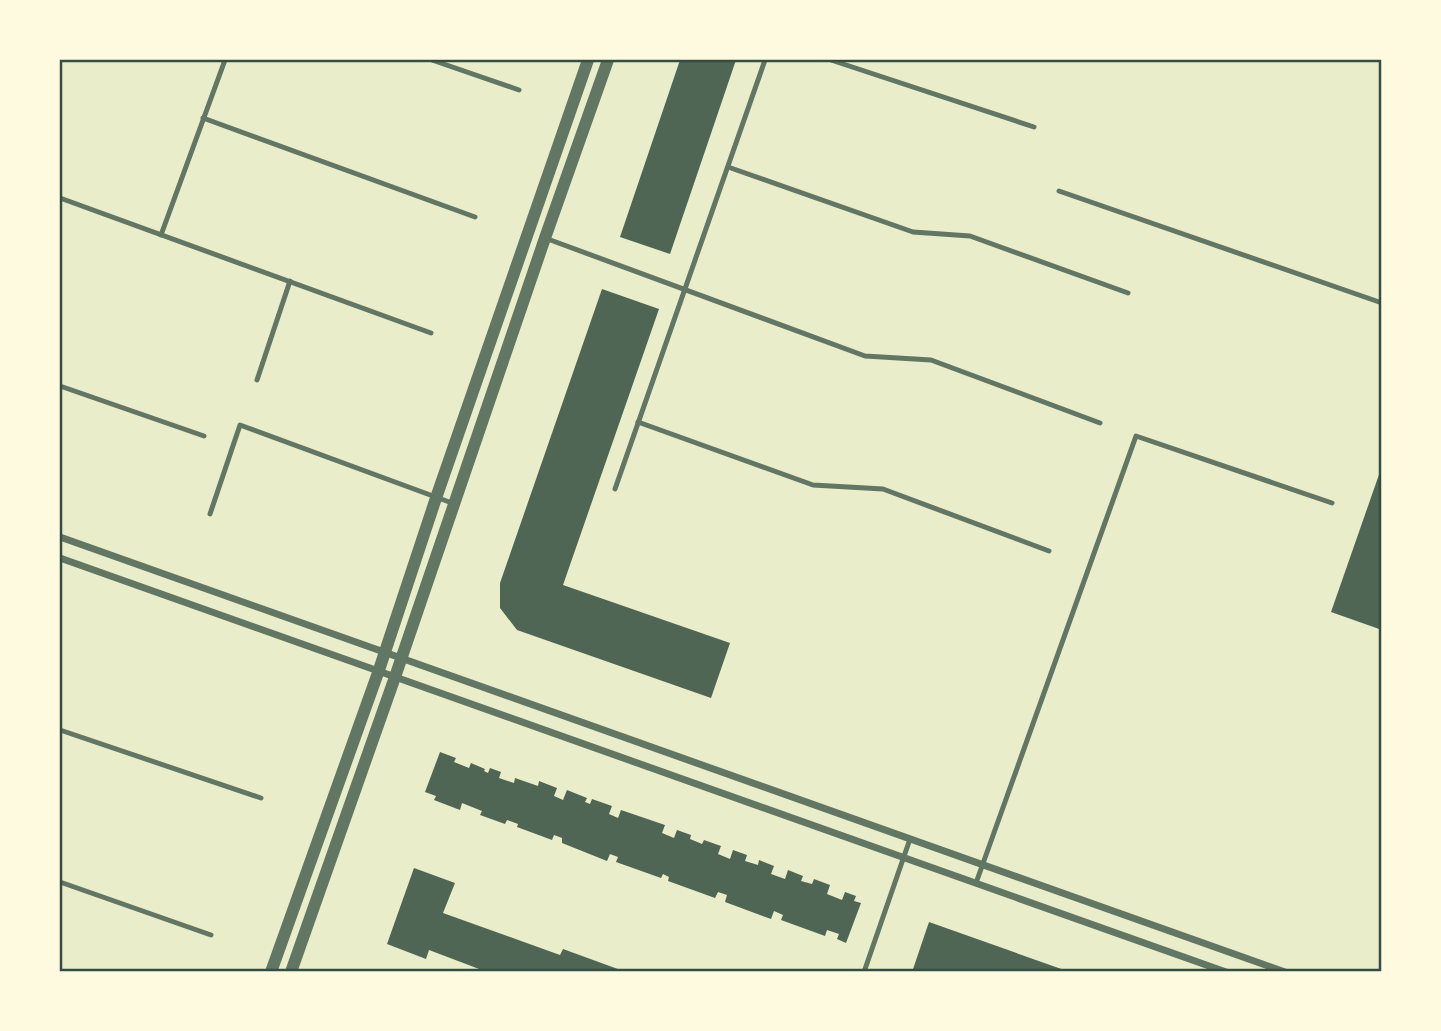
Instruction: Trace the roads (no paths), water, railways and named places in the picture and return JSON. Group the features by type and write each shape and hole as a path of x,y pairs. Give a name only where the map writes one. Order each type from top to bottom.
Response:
{"street":[{"path":"271,971 385,653 588,60"},
{"path":"291,971 608,60"},
{"path":"60,537 1285,971"},
{"path":"60,558 1226,971"}],"lane":[{"path":"161,235 225,60"},
{"path":"432,60 519,90"},
{"path":"615,489 765,60"},
{"path":"831,60 1034,127"},
{"path":"203,118 475,218"},
{"path":"728,167 912,232 970,236 1128,293"},
{"path":"1059,191 1381,303"},
{"path":"60,198 431,332"},
{"path":"545,238 865,356 931,360 1100,423"},
{"path":"257,380 290,281"},
{"path":"60,386 204,436"},
{"path":"638,422 813,485 883,489 1049,551"},
{"path":"210,514 240,425 455,504"},
{"path":"976,883 1136,436 1332,503"},
{"path":"60,730 261,798"},
{"path":"864,971 910,839"},
{"path":"60,882 211,936"}]}
